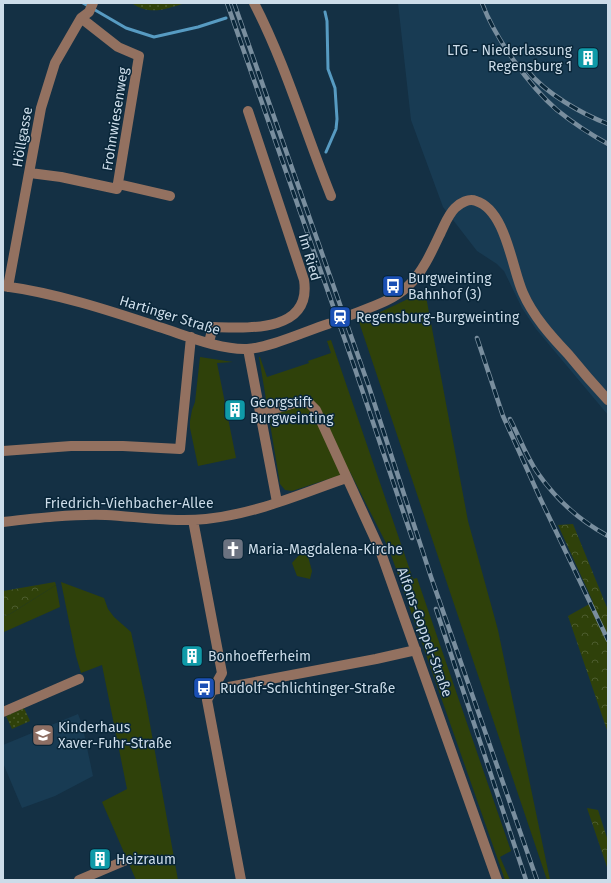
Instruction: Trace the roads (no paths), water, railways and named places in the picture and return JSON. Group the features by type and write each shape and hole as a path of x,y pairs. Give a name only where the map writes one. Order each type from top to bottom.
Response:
{"street":[{"path":"254,3 269,32 284,69 331,196"},
{"name":"Höllgasse","path":"5,287 30,173 41,108 55,63 88,11"},
{"name":"Frohnwiesenweg","path":"30,173 61,177 117,189 139,56 118,47 88,11"},
{"name":"Im Ried","path":"209,342 213,327 261,327 282,321 297,311 302,304 304,296 304,280 248,111"},
{"name":"Frohnwiesenweg","path":"118,184 170,196"},
{"path":"348,316 396,295 408,286 423,265 446,220 457,206 466,201 476,200 491,212 498,220 516,276 523,294 530,306 554,339 608,400"},
{"name":"Hartinger Straße","path":"5,287 78,302 209,342 248,349 271,344 328,324"},
{"path":"3,451 71,446 123,446 180,450 191,337"},
{"path":"248,349 277,502"},
{"name":"Alfons-Goppel-Straße","path":"261,413 298,402 308,403 313,406 380,550 497,880"},
{"name":"Friedrich-Viehbacher-Allee","path":"3,522 43,517 81,515 106,515 166,520 207,519 251,511 346,478"},
{"path":"193,520 222,673 207,700 241,880"},
{"path":"213,690 416,650"},
{"path":"3,712 79,679"},
{"path":"79,880 124,861"}],"waterway":[{"path":"83,3 126,28 154,37 198,27 226,18"},
{"path":"325,12 327,21 328,69 335,88 337,119 336,129 326,152"}],"tunnel":[{"path":"328,324 348,316"}],"railway":[{"path":"227,3 354,366 412,538"},
{"path":"234,3 369,387 431,577 537,880"},
{"path":"482,3 504,46 535,88 563,115 608,144"},
{"path":"528,71 554,95 587,115 608,124"},
{"path":"477,338 503,416 540,498 608,640"},
{"path":"510,419 533,466 544,482 560,500 578,516 608,536"},
{"path":"436,609 526,880"}],"place":[{"name":"LTG - Niederlassung Regensburg 1","path":"588,58"},
{"name":"Burgweinting Bahnhof (3)","path":"393,286"},
{"name":"Regensburg-Burgweinting","path":"340,317"},
{"name":"Georgstift Burgweinting","path":"235,410"},
{"name":"Maria-Magdalena-Kirche","path":"233,549"},
{"name":"Bonhoefferheim","path":"192,656"},
{"name":"Rudolf-Schlichtinger-Straße","path":"204,688"},
{"name":"Kinderhaus Xaver-Fuhr-Straße","path":"43,735"},
{"name":"Heizraum","path":"100,859"}]}
